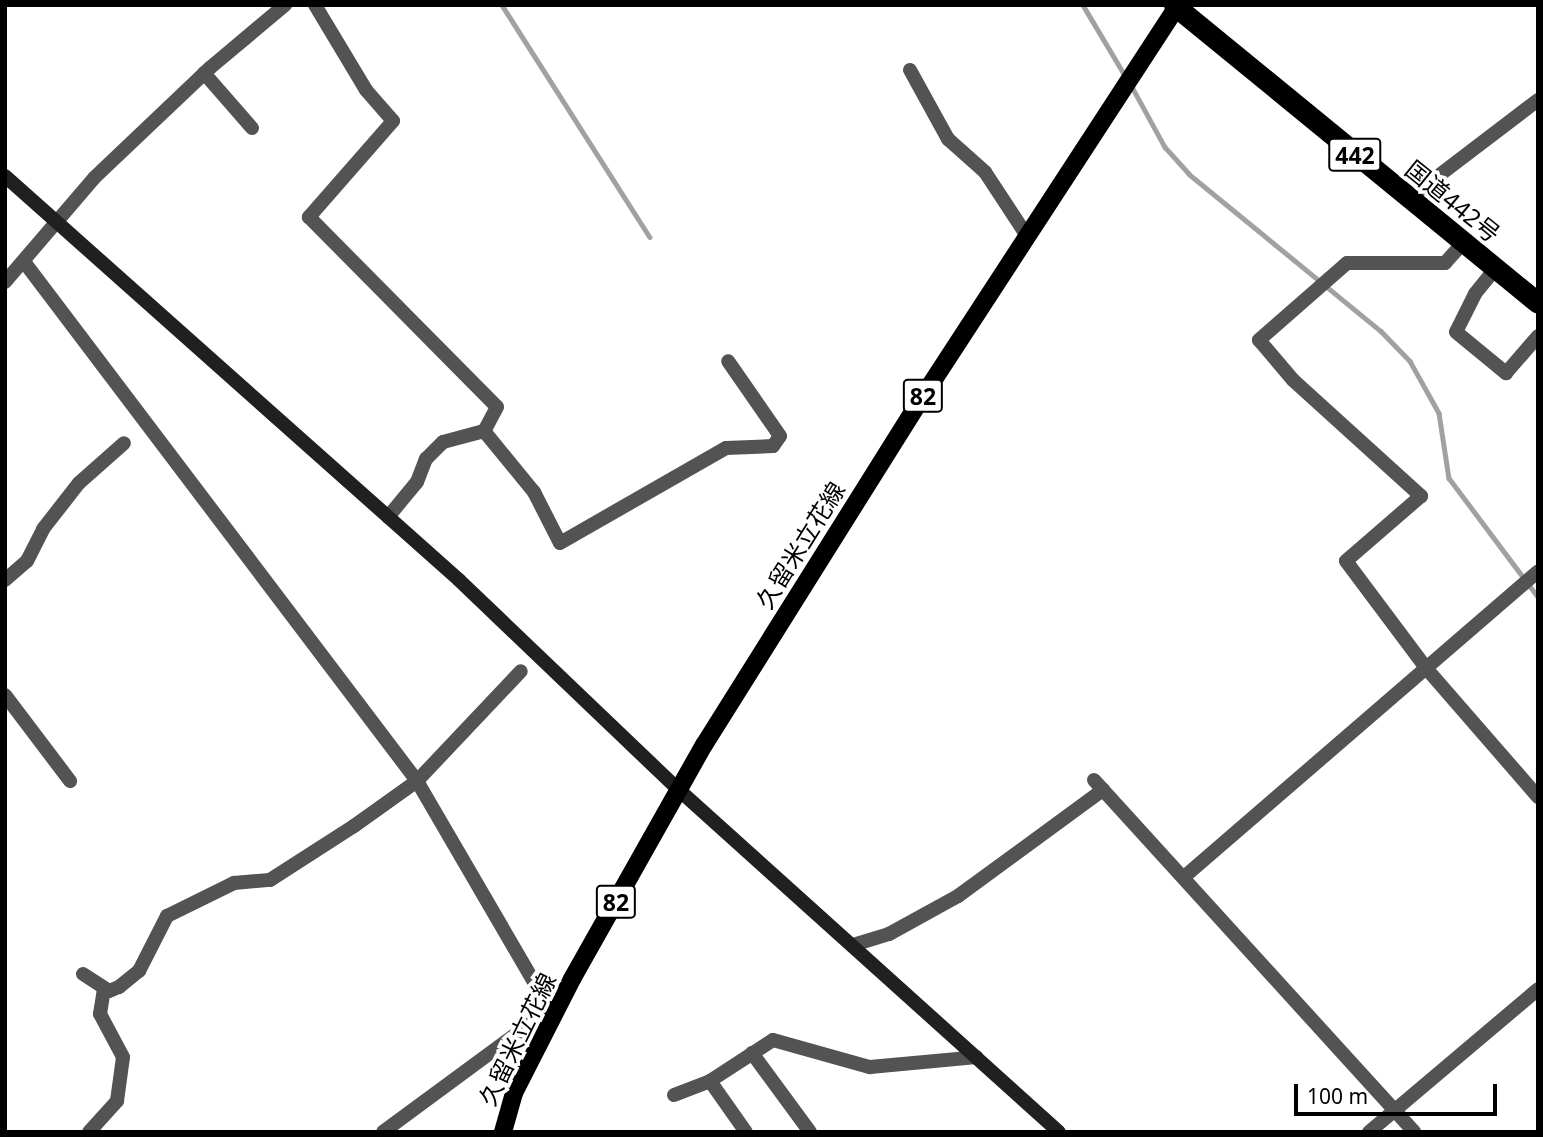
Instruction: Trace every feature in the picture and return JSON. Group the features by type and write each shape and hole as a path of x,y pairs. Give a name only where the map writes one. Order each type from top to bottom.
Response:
{"highway":[{"name":"国道442号","path":"1176,6 1538,303"}],"main road":[{"name":"久留米立花線","path":"502,1132 514,1093 552,1012 679,790 914,410 1176,6"}],"street":[{"path":"5,282 25,263 94,178 204,73 285,5"},
{"path":"315,5 366,90 393,121 309,217 498,407 484,431 443,442 426,458 405,499 388,517"},
{"path":"910,70 948,139 985,172 1027,236"},
{"path":"204,73 253,128"},
{"path":"1408,199 1538,100"},
{"path":"5,176 388,517 679,790 1059,1132"},
{"path":"1463,243 1445,263 1347,263 1259,340 1293,380 1421,496 1346,561 1426,668 1538,797"},
{"path":"25,263 417,781 552,1012 383,1132"},
{"path":"1495,269 1475,294 1456,332 1506,373 1538,336"},
{"path":"484,431 534,492 560,543 726,448 765,450 787,437 728,361"},
{"path":"5,580 27,561 43,529 79,483 124,443"},
{"path":"1184,877 1538,571"},
{"path":"83,974 104,989 119,987 139,971 167,916 234,883 270,880 417,781 522,671"},
{"path":"5,695 70,782"},
{"path":"853,945 889,934 958,896 1099,785 1396,1110 1413,1132"},
{"path":"89,1132 117,1101 123,1057 100,1014 104,989"},
{"path":"1369,1132 1538,989"},
{"path":"674,1095 710,1081 773,1040 870,1068 977,1057"},
{"path":"752,1053 810,1132"},
{"path":"710,1081 746,1132"}],"waterway":[{"path":"502,5 650,237"},
{"path":"1083,5 1126,77"},
{"path":"1131,85 1165,147 1189,174 1381,331 1410,361 1439,413 1449,478 1538,597"}]}
